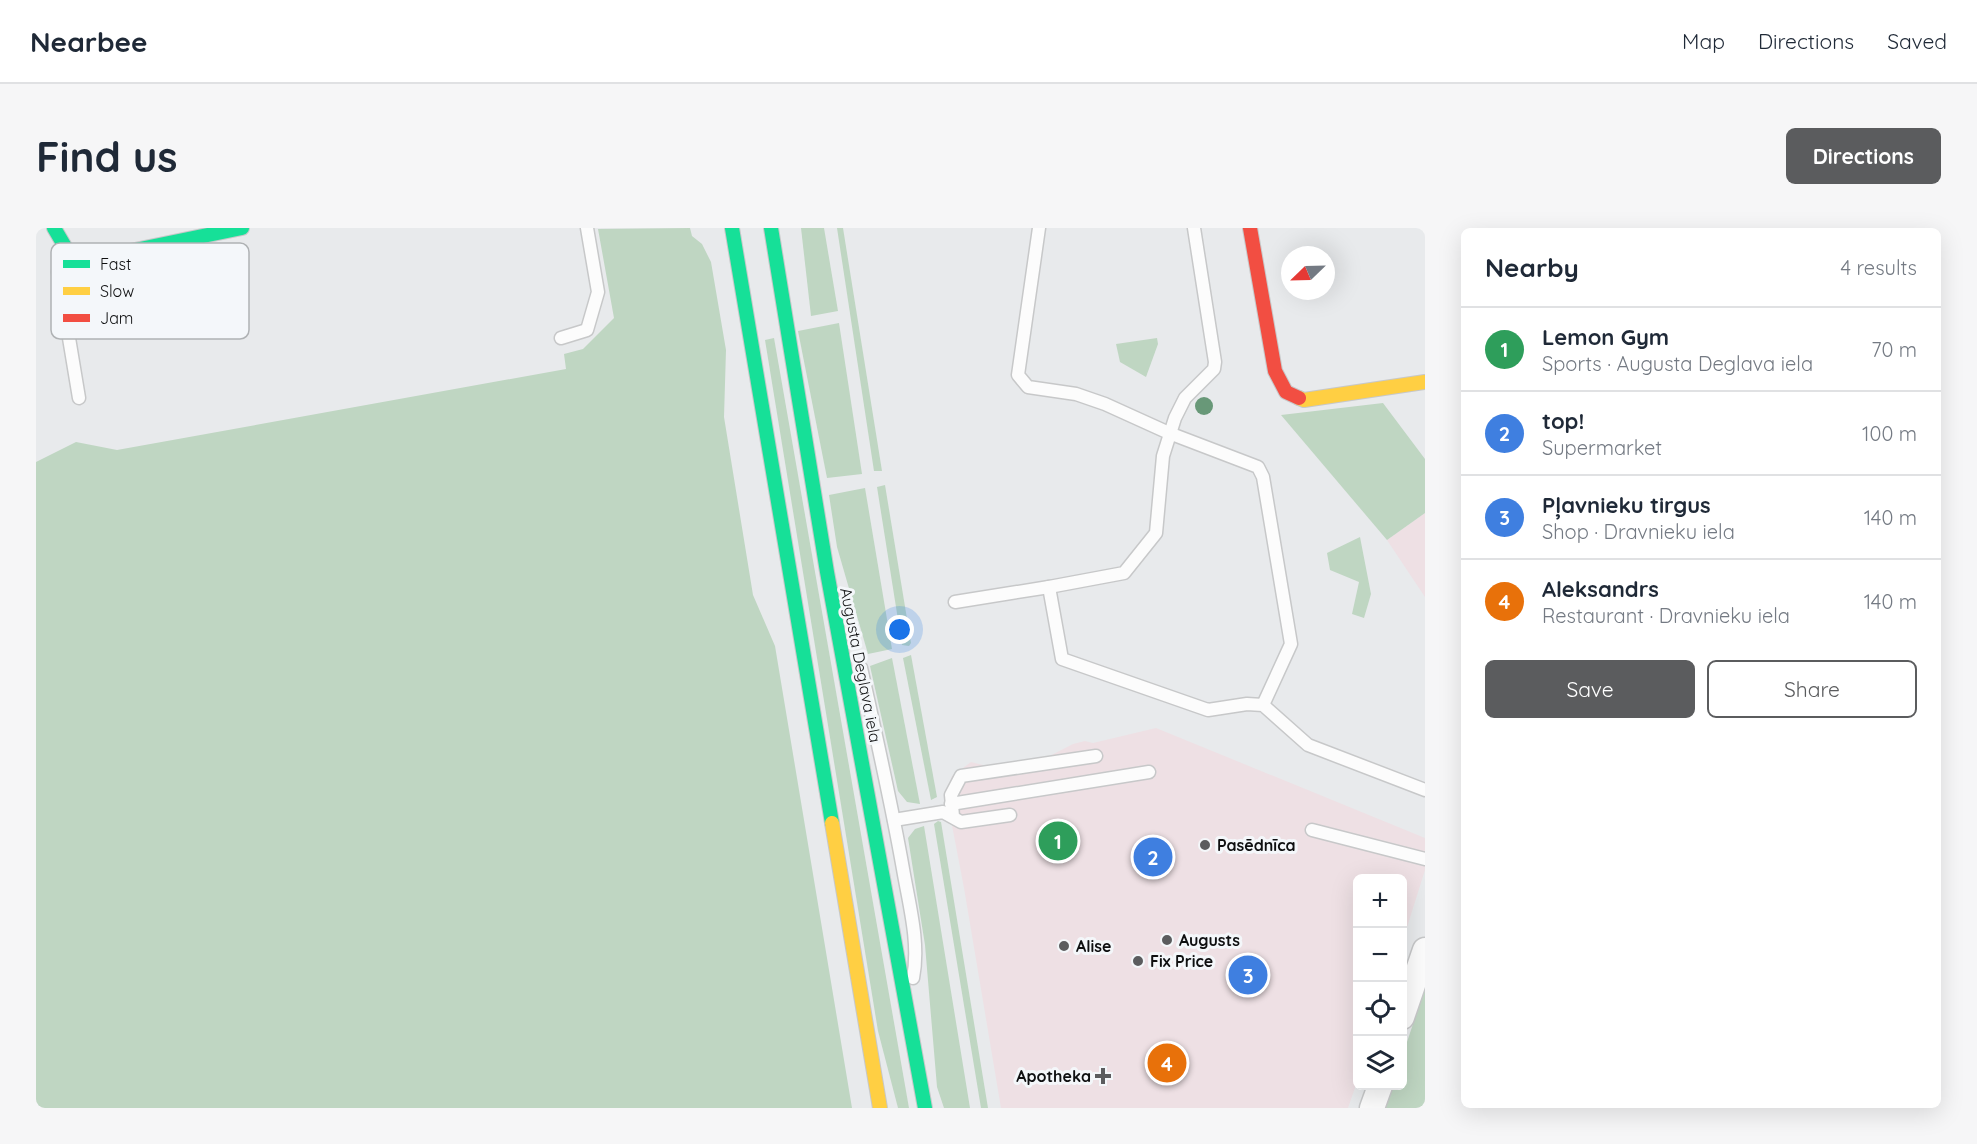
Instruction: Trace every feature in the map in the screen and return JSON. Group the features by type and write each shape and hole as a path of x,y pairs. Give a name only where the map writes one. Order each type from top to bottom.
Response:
{"main road":[{"path":"54,228 63,243"},
{"path":"163,243 242,228"},
{"path":"732,228 880,1108"},
{"name":"Augusta Deglava iela","path":"771,228 827,572 925,1108"},
{"path":"1251,228 1275,371 1286,392 1304,400 1425,382"}],"street":[{"path":"1407,1002 1425,950"},
{"path":"1372,1108 1379,1090"}],"lane":[{"path":"561,338 586,330 598,292 587,228"},
{"path":"1039,228 1018,375 1028,387 1076,394 1106,404 1169,433 1258,467 1263,477 1292,644 1263,705"},
{"path":"955,602 1124,573 1156,533 1163,456 1169,433 1185,398 1214,369 1215,362 1194,228"},
{"path":"69,339 79,398"},
{"path":"827,572 856,651 894,820 911,911 916,962 907,1002"},
{"path":"1048,587 1062,659 1208,710 1247,704 1263,705 1308,745 1425,790"},
{"path":"1010,815 961,822 952,810 951,795 961,776 1026,769 1096,756"},
{"path":"894,820 1149,772"},
{"path":"1312,830 1425,859"}],"shaded area":[{"path":"1425,513 1425,597 1387,540"},
{"name":"Augusts","path":"1156,728 1425,838 1425,870 1407,927 1407,874 1353,874 1354,1090 1348,1108 1001,1108 946,794 952,776 971,762 991,767 1038,762 1073,744 1085,741 1093,743"}],"green space":[{"path":"690,228 692,236 702,244 711,262 726,350 724,417 753,595 775,646 852,1108 36,1108 36,462 76,442 117,450 566,369 564,354 583,349 614,318 598,229"},
{"path":"801,228 824,228 838,311 811,316"},
{"path":"837,228 843,228 882,471 874,471"},
{"path":"839,323 862,474 827,478 798,331"},
{"path":"774,338 909,1108 898,1108 878,1031 765,340"},
{"path":"1157,338 1158,344 1146,377 1120,362 1116,344"},
{"path":"1383,403 1425,459 1425,513 1387,540 1281,415"},
{"path":"885,485 911,643 909,646 902,645 877,487"},
{"path":"865,488 892,649 868,654 837,547 829,495"},
{"path":"1360,537 1371,594 1364,618 1352,614 1359,582 1330,570 1327,553"},
{"path":"911,655 937,797 931,800 903,658"},
{"path":"892,658 920,804 907,802 898,791 870,666"},
{"path":"941,822 988,1108 981,1108 934,824"},
{"path":"924,826 970,1108 944,1108 937,1087 925,945 908,838 915,829"},
{"path":"1425,988 1425,1108 1384,1108 1391,1090 1407,1090 1407,1042"}],"traffic: fast":[{"path":"54,228 63,243"},
{"path":"169,243 242,228"},
{"path":"732,228 832,823"},
{"path":"771,228 827,572 925,1108"}],"traffic: slow":[{"path":"1299,398 1304,400 1425,382"},
{"path":"832,823 880,1108"}],"traffic: jam":[{"path":"1250,228 1275,371 1286,392 1299,398"}],"place":[{"name":"Lemon Gym","path":"1058,841"},
{"name":"Pasēdnīca","path":"1205,845"},
{"name":"top!","path":"1153,857"},
{"name":"Augusts","path":"1167,940"},
{"name":"Alise","path":"1064,946"},
{"name":"Fix Price","path":"1138,961"},
{"name":"Pļavnieku tirgus","path":"1248,975"},
{"name":"Aleksandrs","path":"1167,1063"},
{"name":"Apotheka","path":"1103,1076"}]}
